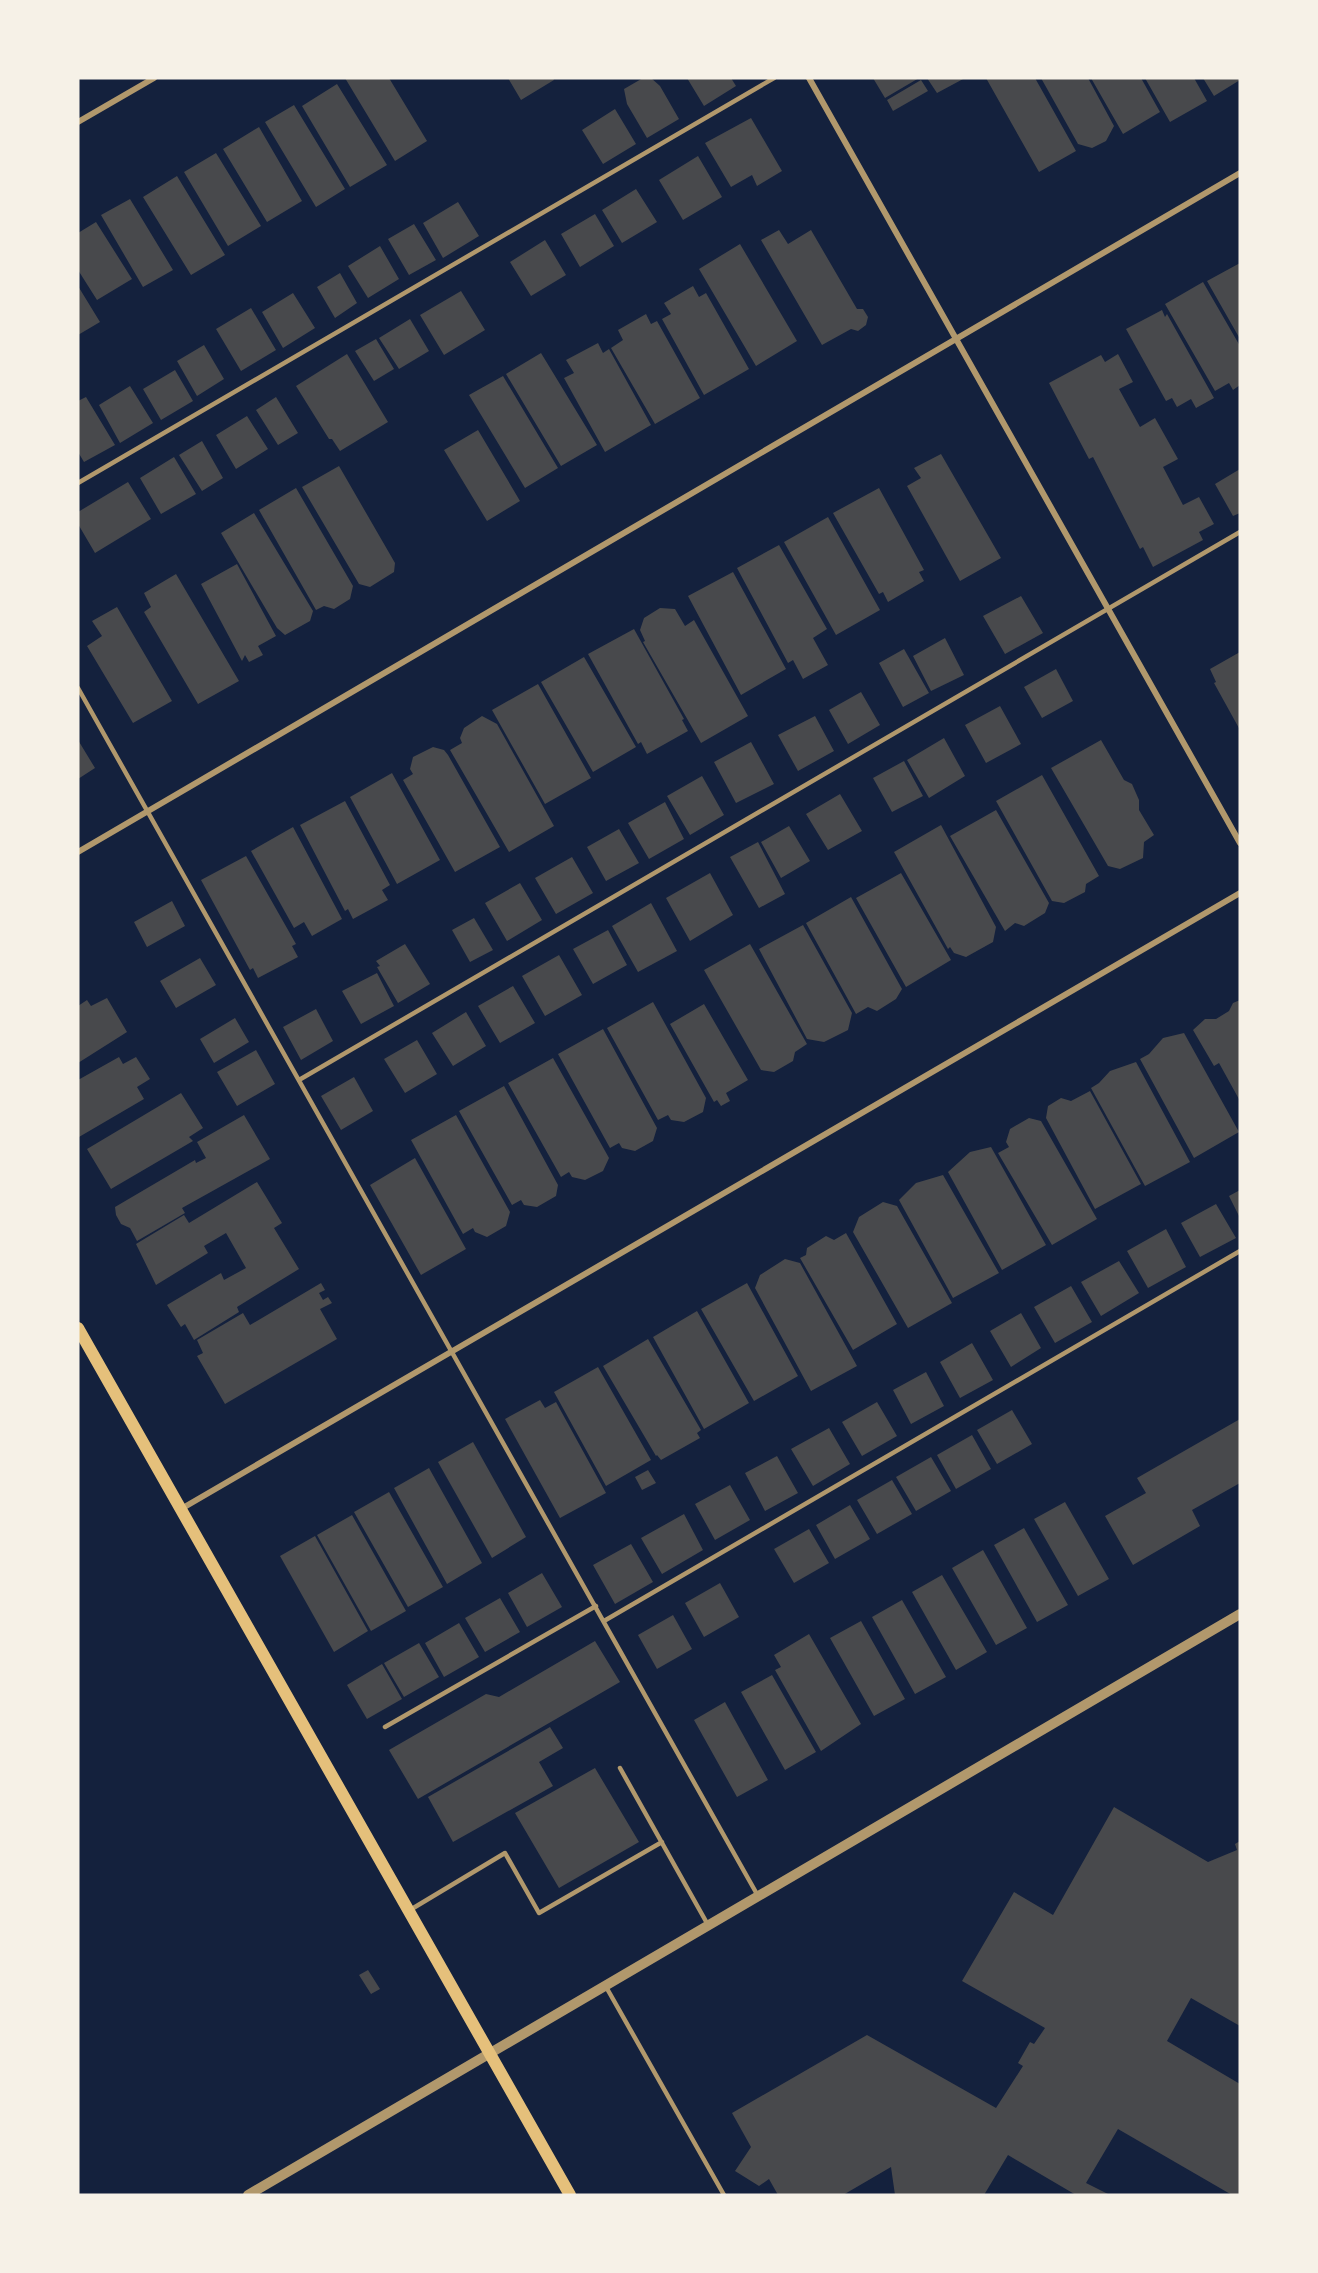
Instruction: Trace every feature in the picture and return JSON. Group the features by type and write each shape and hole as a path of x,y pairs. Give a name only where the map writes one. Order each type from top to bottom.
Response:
{"main road":[{"path":"78,1328 570,2195"}],"street":[{"path":"78,122 154,78"},
{"path":"808,78 1240,843"},
{"path":"78,852 1240,173"},
{"path":"180,1509 453,1353 1240,893"},
{"path":"248,2195 1240,1614"}],"lane":[{"path":"78,483 774,78"},
{"path":"298,1080 1240,532"},
{"path":"78,688 758,1896"},
{"path":"604,1620 1240,1251"},
{"path":"385,1727 596,1606"},
{"path":"620,1768 708,1925"},
{"path":"408,1911 505,1853 539,1913 662,1842"},
{"path":"605,1985 724,2195"}],"building":[{"path":"345,78 389,78 427,141 395,161"},
{"path":"508,78 553,78 554,80 521,100"},
{"path":"643,78 651,78 660,86 679,119 647,138 627,104 624,89"},
{"path":"687,78 731,78 736,86 704,106"},
{"path":"873,78 919,78 885,98"},
{"path":"927,78 965,78 937,93"},
{"path":"986,78 1035,78 1076,151 1039,172"},
{"path":"1041,78 1088,78 1114,126 1106,141 1092,148 1078,144"},
{"path":"1091,78 1141,78 1160,112 1123,134"},
{"path":"1145,78 1194,78 1207,101 1170,122"},
{"path":"1203,78 1240,78 1240,80 1214,96"},
{"path":"921,80 928,91 893,111 887,100"},
{"path":"337,84 387,165 350,187 302,106"},
{"path":"294,105 345,189 316,207 265,122"},
{"path":"615,109 636,144 603,164 582,130"},
{"path":"751,118 782,171 757,186 752,175 731,187 705,143"},
{"path":"259,127 302,201 267,222 223,149"},
{"path":"216,153 261,226 228,246 184,172"},
{"path":"698,156 722,197 683,220 659,180"},
{"path":"177,176 225,255 191,275 143,197"},
{"path":"636,189 657,222 622,243 602,210"},
{"path":"130,199 173,270 143,287 101,215"},
{"path":"458,202 479,236 443,258 423,223"},
{"path":"595,214 614,246 580,267 561,234"},
{"path":"96,222 132,279 97,300 78,270 78,233"},
{"path":"414,224 436,260 409,275 388,239"},
{"path":"779,230 788,244 811,230 857,309 863,309 868,317 866,325 858,331 851,329 822,345 761,240"},
{"path":"545,240 566,275 531,296 510,262"},
{"path":"740,244 797,341 756,366 699,269"},
{"path":"380,246 399,279 368,298 348,266"},
{"path":"1240,263 1240,339 1207,281"},
{"path":"340,273 357,303 335,318 317,287"},
{"path":"1203,282 1240,346 1240,385 1233,390 1229,383 1215,391 1165,304"},
{"path":"78,286 100,322 78,335"},
{"path":"693,286 699,297 706,293 749,369 704,395 662,319 671,314 664,303"},
{"path":"461,291 485,330 444,355 420,315"},
{"path":"293,293 315,328 283,348 262,312"},
{"path":"251,308 276,350 241,371 216,329"},
{"path":"1162,310 1165,317 1167,314 1214,398 1196,408 1191,399 1177,407 1172,398 1166,401 1126,329"},
{"path":"646,314 651,324 657,321 700,398 655,424 611,348 623,340 618,330"},
{"path":"410,319 429,351 399,369 379,338"},
{"path":"376,339 394,369 374,381 355,351"},
{"path":"598,343 603,353 609,349 651,425 605,452 564,378 574,373 566,360"},
{"path":"204,345 224,379 197,396 177,361"},
{"path":"541,353 597,445 561,466 506,374"},
{"path":"347,354 388,422 340,451 332,439 329,439 296,386"},
{"path":"1118,354 1133,382 1119,389 1140,427 1155,418 1178,459 1163,467 1183,505 1199,497 1214,524 1199,532 1203,540 1153,567 1143,547 1140,549 1093,457 1089,459 1049,383 1101,355 1105,362"},
{"path":"175,370 193,401 161,420 143,389"},
{"path":"503,376 558,468 525,488 469,395"},
{"path":"130,386 153,423 120,443 99,405"},
{"path":"86,397 115,445 84,462 78,452 78,401"},
{"path":"276,397 298,433 278,445 256,410"},
{"path":"247,416 268,449 236,469 216,435"},
{"path":"478,430 520,501 487,521 444,450"},
{"path":"202,441 223,478 202,491 179,455"},
{"path":"941,454 1001,558 960,581 907,486 921,478 914,468"},
{"path":"174,457 196,494 161,514 140,478"},
{"path":"339,466 395,563 394,572 370,587 359,584 302,487"},
{"path":"1240,469 1240,513 1233,516 1215,484"},
{"path":"128,482 151,519 95,553 78,524 78,512"},
{"path":"296,488 353,586 350,599 334,609 324,606 316,610 259,510"},
{"path":"879,488 924,570 919,572 924,581 888,602 883,592 879,594 833,513"},
{"path":"254,513 313,611 310,621 285,635 277,628 221,533"},
{"path":"828,517 880,610 836,635 784,542"},
{"path":"779,545 827,629 813,638 828,665 803,679 793,660 788,663 737,568"},
{"path":"237,564 276,636 258,646 263,655 249,662 245,655 242,661 201,584"},
{"path":"733,572 786,669 741,695 688,596"},
{"path":"176,574 239,681 198,704 144,612 151,607 144,593"},
{"path":"1021,596 1043,633 1005,654 983,616"},
{"path":"117,607 172,701 133,723 87,646 102,636 92,621"},
{"path":"660,608 675,609 685,626 694,620 748,716 701,743 643,642 645,641 640,630 644,618"},
{"path":"634,629 684,719 682,720 688,731 647,754 641,742 638,744 588,654"},
{"path":"945,638 964,675 931,691 913,656"},
{"path":"904,649 929,693 903,707 879,663"},
{"path":"1240,652 1240,730 1214,683 1216,682 1210,669"},
{"path":"584,657 636,747 593,772 541,682"},
{"path":"1056,669 1073,701 1042,718 1024,687"},
{"path":"538,684 591,778 545,804 492,710"},
{"path":"861,692 880,725 848,744 829,710"},
{"path":"1000,706 1021,744 986,763 965,725"},
{"path":"482,716 497,724 554,826 509,852 450,750 462,743 460,738 464,728"},
{"path":"815,716 834,751 798,771 778,735"},
{"path":"944,738 965,776 929,798 907,760"},
{"path":"78,740 95,768 78,779"},
{"path":"1101,740 1124,780 1132,784 1139,800 1139,810 1154,835 1144,842 1143,858 1120,869 1108,866 1051,768"},
{"path":"751,742 774,784 736,803 714,762"},
{"path":"433,747 444,750 448,755 500,847 455,872 403,780 413,774 410,769 413,757"},
{"path":"904,761 923,796 892,812 873,778"},
{"path":"392,773 440,860 397,884 350,797"},
{"path":"1042,775 1099,876 1086,884 1085,892 1064,903 1052,901 996,801"},
{"path":"702,776 724,815 690,835 667,796"},
{"path":"840,794 862,831 828,850 806,814"},
{"path":"345,801 390,885 382,890 388,900 353,919 348,909 345,911 300,825"},
{"path":"665,802 684,839 649,859 628,823"},
{"path":"996,810 1049,903 1045,913 1024,926 1015,923 1005,931 950,836"},
{"path":"941,825 996,927 993,942 966,957 954,953 950,947 948,949 894,852"},
{"path":"789,826 810,861 781,878 761,842"},
{"path":"293,827 342,919 312,936 304,922 294,928 251,851"},
{"path":"619,829 639,863 606,881 587,847"},
{"path":"758,842 785,894 759,908 730,857"},
{"path":"246,856 296,944 292,946 298,957 258,978 253,968 250,970 201,880"},
{"path":"572,857 593,893 556,914 535,878"},
{"path":"710,873 733,915 690,941 666,898"},
{"path":"901,873 951,960 906,987 856,898"},
{"path":"520,883 542,920 507,941 485,903"},
{"path":"851,897 902,989 896,999 877,1011 868,1007 856,1014 806,923"},
{"path":"172,901 185,926 147,947 134,922"},
{"path":"651,903 677,951 638,972 612,926"},
{"path":"474,918 493,950 470,962 452,930"},
{"path":"803,925 852,1013 848,1030 824,1042 807,1039 759,949"},
{"path":"608,930 627,965 593,984 573,949"},
{"path":"405,944 430,984 398,1003 377,967 380,966 376,961"},
{"path":"750,944 807,1044 795,1052 793,1061 774,1072 761,1070 704,970"},
{"path":"559,955 582,995 545,1016 522,976"},
{"path":"200,958 216,985 176,1008 160,981"},
{"path":"377,973 394,1006 361,1024 342,991"},
{"path":"513,986 535,1023 500,1043 478,1006"},
{"path":"107,998 127,1032 78,1063 78,1006 87,1000 91,1006"},
{"path":"1240,1000 1240,1101 1219,1063 1214,1066 1193,1030 1205,1019 1216,1019 1229,1011 1233,1003"},
{"path":"653,1002 706,1098 703,1112 684,1122 671,1120 668,1115 658,1120 607,1028"},
{"path":"704,1004 748,1080 726,1093 730,1101 721,1106 717,1100 714,1102 670,1024"},
{"path":"316,1009 333,1041 301,1060 283,1027"},
{"path":"466,1012 486,1046 453,1066 432,1033"},
{"path":"235,1018 249,1042 214,1063 200,1039"},
{"path":"603,1029 657,1128 653,1141 635,1151 622,1148 619,1143 610,1148 558,1054"},
{"path":"1184,1033 1239,1132 1194,1158 1140,1059 1149,1054 1163,1038"},
{"path":"417,1040 437,1074 405,1093 384,1059"},
{"path":"256,1050 275,1084 237,1106 217,1072"},
{"path":"119,1057 123,1064 136,1057 150,1079 137,1087 144,1099 79,1137 78,1080"},
{"path":"553,1058 609,1158 603,1171 585,1180 572,1177 569,1172 561,1177 508,1083"},
{"path":"1136,1062 1190,1162 1145,1186 1091,1088 1110,1071"},
{"path":"354,1077 373,1111 341,1130 321,1096"},
{"path":"504,1086 558,1185 556,1196 537,1207 524,1205 521,1200 512,1205 459,1111"},
{"path":"1090,1091 1141,1184 1095,1209 1046,1118 1048,1106 1061,1098 1071,1101"},
{"path":"181,1093 203,1128 189,1137 193,1141 111,1189 87,1149"},
{"path":"244,1115 270,1159 182,1208 185,1213 137,1241 130,1228 121,1224 115,1207 195,1160 196,1163 206,1158 197,1142"},
{"path":"456,1115 510,1212 506,1226 487,1237 475,1232 473,1228 463,1234 411,1140"},
{"path":"1029,1118 1041,1121 1097,1219 1052,1245 998,1153 1009,1147 1006,1142 1010,1129"},
{"path":"991,1147 1046,1245 1002,1270 948,1172 970,1152"},
{"path":"415,1158 466,1249 421,1275 370,1185"},
{"path":"943,1175 999,1273 953,1298 899,1200 916,1183"},
{"path":"257,1182 282,1223 274,1228 299,1269 237,1307 239,1312 194,1340 185,1324 181,1327 167,1305 221,1273 224,1280 246,1268 226,1233 204,1246 208,1253 156,1285 136,1244 184,1215 189,1223"},
{"path":"1240,1190 1240,1218 1229,1196"},
{"path":"883,1202 897,1206 952,1303 908,1328 853,1232 859,1217"},
{"path":"1216,1204 1236,1238 1200,1257 1181,1223"},
{"path":"1166,1229 1186,1267 1148,1288 1127,1251"},
{"path":"846,1233 897,1324 853,1350 800,1258 806,1255 807,1248 826,1236 834,1240"},
{"path":"785,1259 800,1263 857,1366 811,1391 755,1288 760,1275"},
{"path":"1119,1261 1139,1293 1101,1316 1081,1282"},
{"path":"321,1283 325,1290 319,1293 323,1300 328,1297 332,1303 320,1309 337,1339 225,1404 197,1356 203,1353 197,1340 243,1313 250,1325"},
{"path":"747,1283 798,1376 754,1401 701,1309"},
{"path":"1071,1286 1092,1322 1055,1343 1034,1307"},
{"path":"697,1311 749,1403 704,1429 653,1337"},
{"path":"1021,1313 1041,1348 1011,1367 990,1331"},
{"path":"648,1339 701,1430 697,1433 700,1438 661,1460 656,1456 603,1366"},
{"path":"972,1343 993,1380 960,1398 940,1362"},
{"path":"598,1367 651,1460 606,1486 554,1392"},
{"path":"926,1372 944,1406 911,1424 893,1390"},
{"path":"540,1400 545,1408 556,1402 606,1493 560,1518 505,1419"},
{"path":"877,1402 897,1436 862,1456 842,1422"},
{"path":"1012,1410 1032,1444 997,1464 977,1430"},
{"path":"1240,1419 1240,1483 1192,1510 1200,1526 1133,1565 1105,1516 1146,1493 1137,1478"},
{"path":"829,1428 850,1464 813,1486 791,1449"},
{"path":"972,1435 991,1469 956,1489 937,1455"},
{"path":"473,1442 526,1537 492,1558 438,1462"},
{"path":"777,1456 798,1493 765,1511 745,1473"},
{"path":"931,1457 951,1491 916,1511 896,1477"},
{"path":"429,1468 482,1563 447,1584 394,1488"},
{"path":"648,1470 656,1483 642,1490 635,1477"},
{"path":"892,1480 912,1514 877,1534 857,1500"},
{"path":"730,1485 750,1520 715,1540 695,1504"},
{"path":"389,1492 443,1587 408,1607 354,1512"},
{"path":"1065,1502 1109,1579 1078,1596 1034,1519"},
{"path":"850,1505 870,1539 835,1559 816,1525"},
{"path":"684,1514 703,1550 662,1574 641,1538"},
{"path":"352,1515 406,1611 371,1631 317,1535"},
{"path":"1024,1528 1068,1605 1037,1622 994,1545"},
{"path":"809,1529 829,1563 794,1583 774,1549"},
{"path":"315,1536 368,1631 334,1652 280,1556"},
{"path":"631,1544 653,1582 615,1604 593,1565"},
{"path":"983,1550 1027,1628 996,1645 952,1568"},
{"path":"542,1573 562,1607 527,1627 508,1593"},
{"path":"942,1575 987,1652 956,1670 912,1592"},
{"path":"720,1583 739,1617 704,1637 685,1603"},
{"path":"500,1598 520,1632 485,1652 465,1618"},
{"path":"902,1600 946,1677 915,1694 872,1617"},
{"path":"673,1615 692,1649 657,1669 638,1635"},
{"path":"861,1621 905,1699 874,1716 830,1638"},
{"path":"459,1623 479,1657 444,1677 425,1643"},
{"path":"809,1634 861,1724 821,1751 775,1670 781,1667 774,1655"},
{"path":"595,1641 620,1682 418,1799 389,1750 486,1694 499,1697"},
{"path":"419,1643 439,1677 404,1697 384,1663"},
{"path":"382,1664 402,1699 367,1719 347,1685"},
{"path":"772,1675 816,1752 785,1770 741,1692"},
{"path":"725,1702 768,1780 737,1797 694,1720"},
{"path":"550,1727 563,1748 539,1762 553,1786 453,1842 428,1797"},
{"path":"595,1768 639,1842 559,1888 515,1813"},
{"path":"1114,1807 1208,1862 1237,1850 1235,1844 1240,1841 1240,2026 1191,1998 1167,2041 1240,2084 1240,2195 1232,2195 1118,2129 1086,2183 1110,2195 1076,2195 1008,2155 984,2195 895,2195 891,2167 843,2195 778,2195 769,2179 759,2186 735,2171 751,2147 732,2113 867,2035 996,2108 1023,2066 1018,2063 1030,2042 1034,2044 1045,2028 962,1981 1014,1892 1053,1915"},
{"path":"368,1970 380,1989 371,1994 359,1975"}]}
